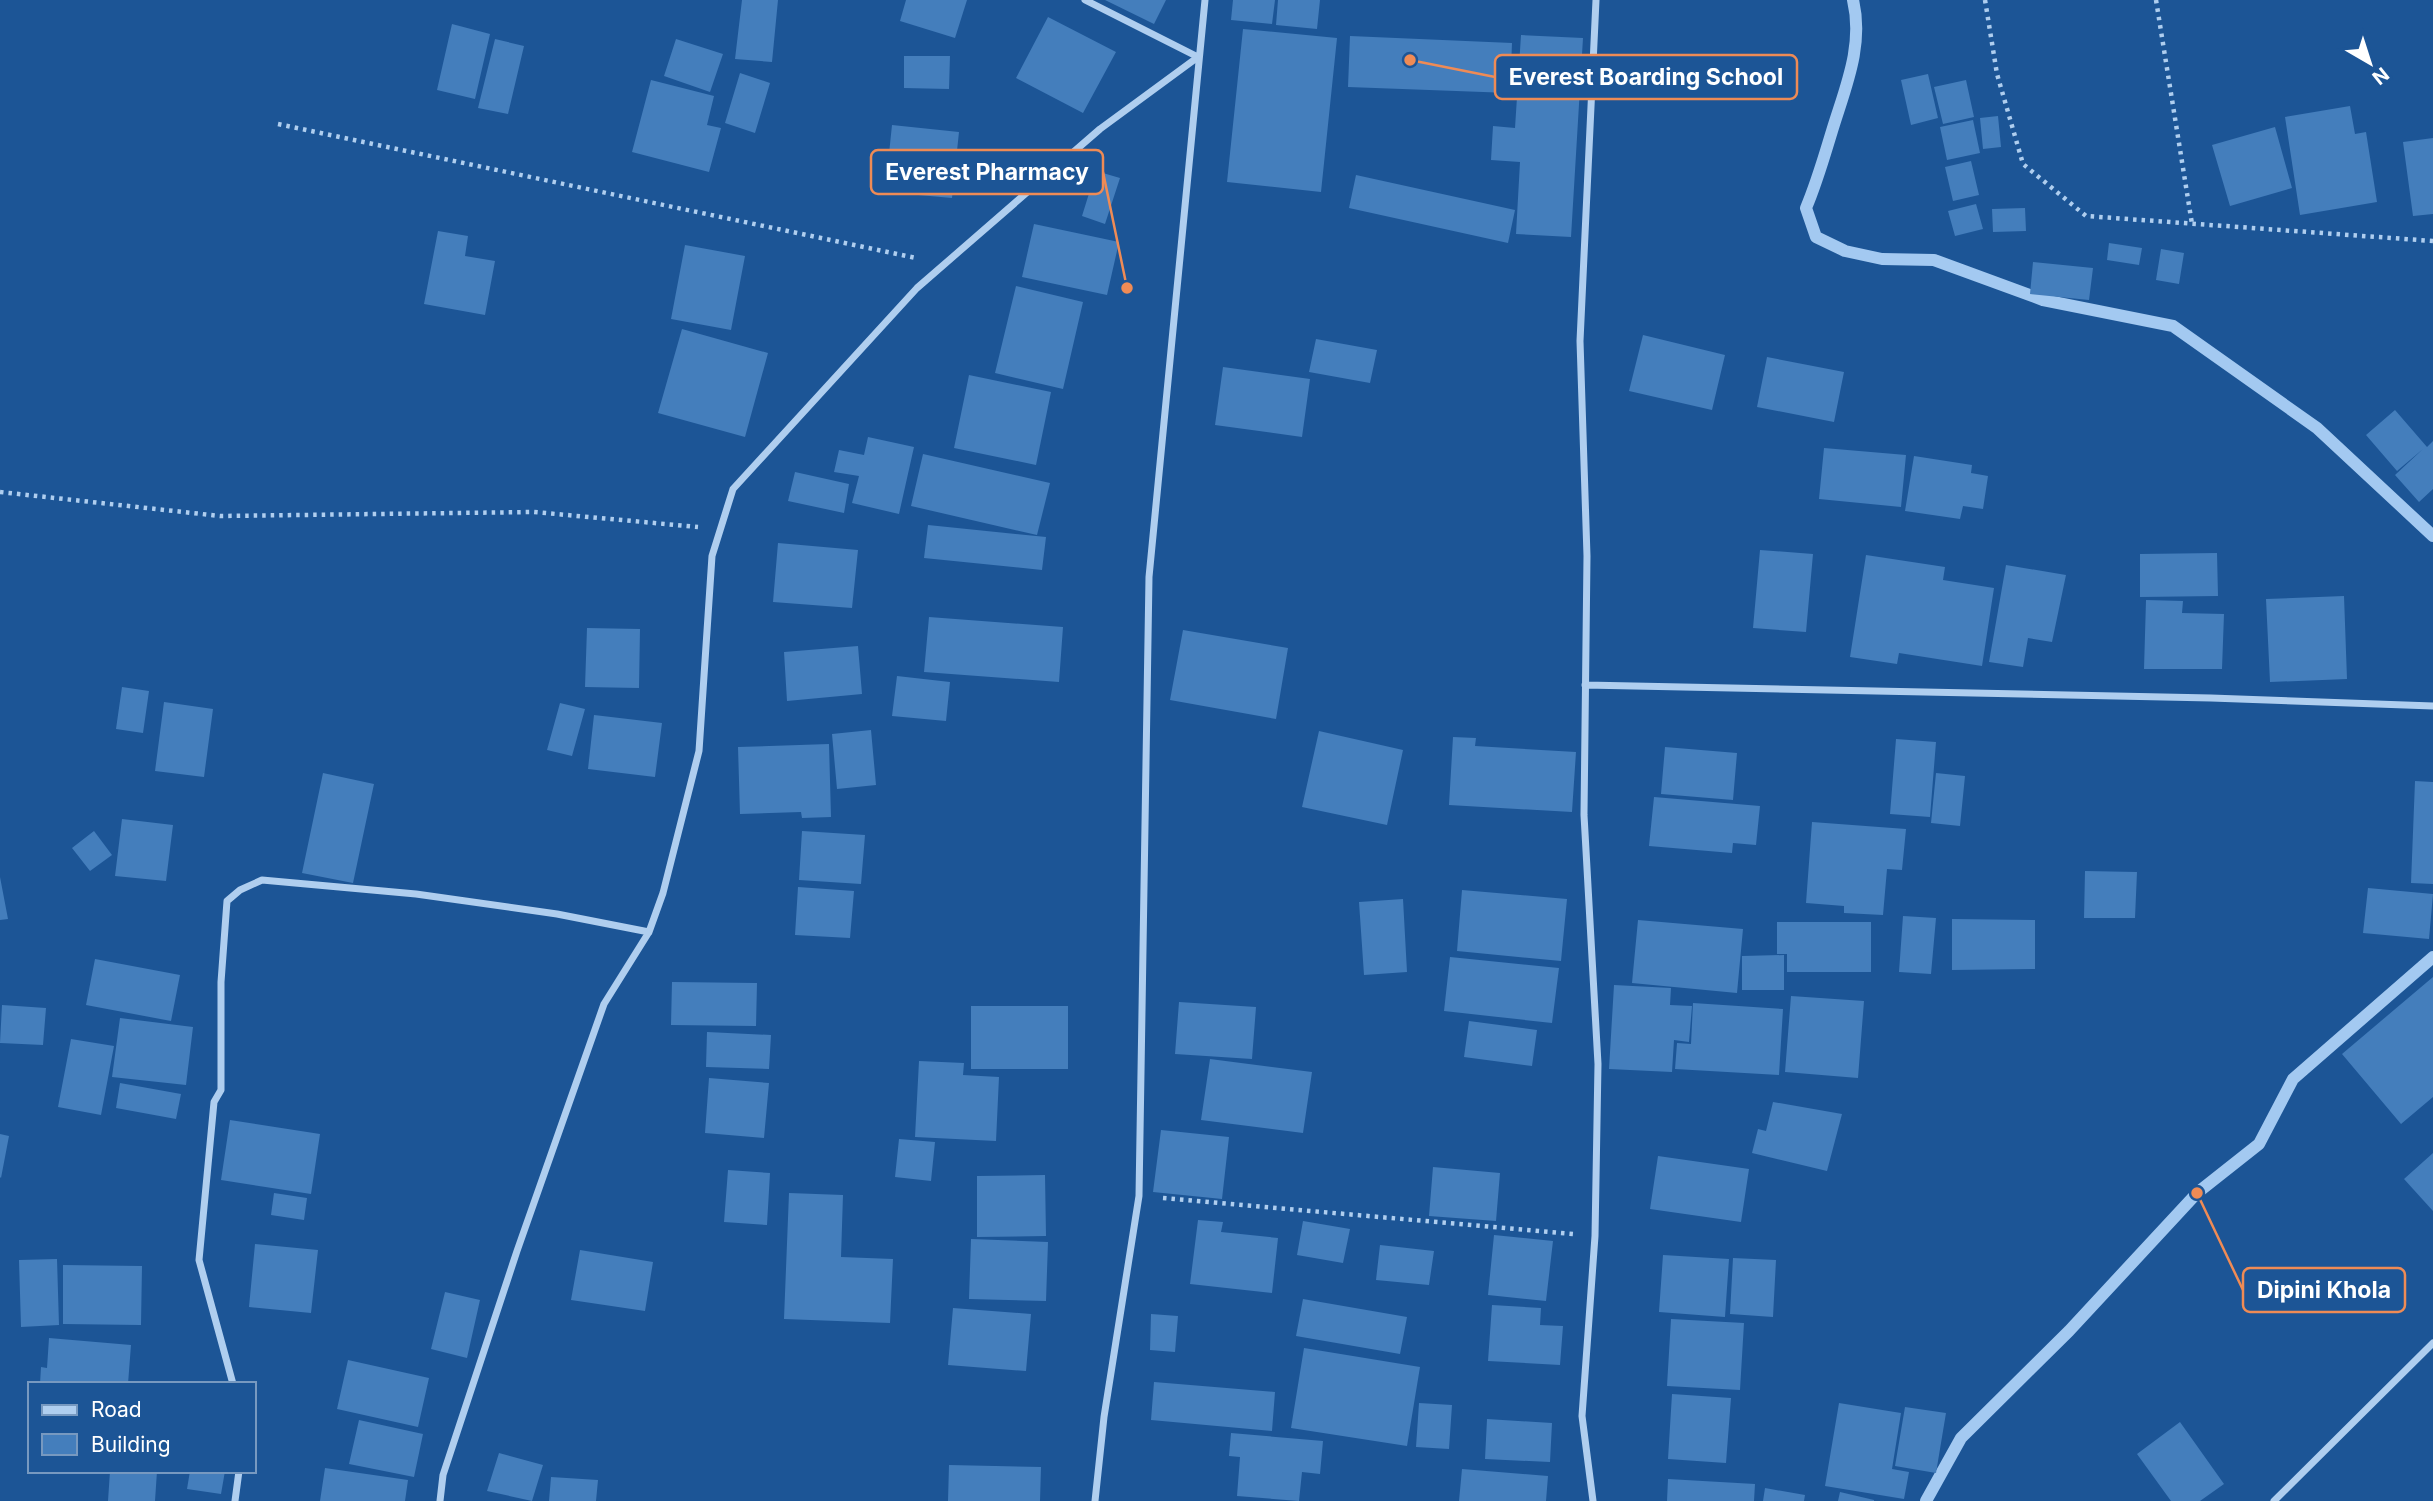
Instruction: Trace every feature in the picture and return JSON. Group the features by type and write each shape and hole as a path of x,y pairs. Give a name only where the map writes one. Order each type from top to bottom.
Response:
{"street":[{"path":"1085,0 1198,57"},
{"path":"1095,1501 1104,1417 1139,1196 1149,577 1205,0"},
{"path":"1593,1501 1582,1416 1595,1236 1598,1064 1584,815 1587,556 1580,341 1596,0"},
{"path":"440,1501 443,1475 517,1251 604,1004 649,933 663,893 699,751 712,556 733,489 917,288 1100,130 1198,57"},
{"path":"1585,685 2211,698 2433,706"},
{"path":"232,1382 200,1259 214,1102 220,1090 221,982 227,901 262,880 416,894 558,914 649,933"},
{"path":"2274,1501 2433,1343"},
{"path":"235,1501 239,1473"}],"path":[{"path":"1985,0 1997,74 2023,164 2086,216 2433,241"},
{"path":"2156,0 2192,223"},
{"path":"278,124 944,264"},
{"path":"0,492 220,516 534,512 720,529"},
{"path":"1139,1196 1595,1236"}],"building":[{"path":"742,0 778,0 772,62 735,59"},
{"path":"906,0 967,0 955,38 900,21"},
{"path":"1105,0 1166,0 1154,24"},
{"path":"1233,0 1275,0 1272,24 1231,20"},
{"path":"1278,0 1320,0 1317,29 1276,25"},
{"path":"1048,17 1116,52 1083,113 1016,78"},
{"path":"452,24 490,34 475,99 437,90"},
{"path":"1243,29 1337,38 1321,192 1227,182"},
{"path":"1521,35 1583,38 1571,237 1516,234 1520,162 1491,160 1493,126 1515,128"},
{"path":"1350,36 1512,43 1510,93 1348,87"},
{"path":"495,39 524,46 508,114 478,108"},
{"path":"676,39 723,54 710,92 664,76"},
{"path":"904,56 950,56 949,89 904,88"},
{"path":"740,73 770,83 755,133 725,123"},
{"path":"1928,74 1938,118 1911,125 1901,80"},
{"path":"651,80 714,96 707,125 721,128 709,172 632,152"},
{"path":"1966,80 1974,117 1943,124 1934,87"},
{"path":"2350,106 2355,134 2366,132 2377,202 2300,215 2285,117"},
{"path":"1998,116 2001,147 1983,149 1980,118"},
{"path":"1973,120 1980,153 1947,160 1940,127"},
{"path":"892,125 959,132 952,198 885,192"},
{"path":"2275,127 2292,188 2230,206 2212,145"},
{"path":"2433,138 2433,214 2413,216 2403,142"},
{"path":"1971,161 1979,195 1953,201 1945,167"},
{"path":"1096,171 1120,178 1105,224 1082,216"},
{"path":"1356,175 1515,210 1508,243 1349,208"},
{"path":"1976,204 1983,229 1955,236 1948,211"},
{"path":"2025,208 2026,231 1993,232 1992,209"},
{"path":"1034,224 1119,242 1107,295 1022,277"},
{"path":"438,231 468,236 465,256 495,261 485,315 424,304"},
{"path":"2109,243 2142,248 2139,265 2107,260"},
{"path":"685,245 745,256 731,330 671,319"},
{"path":"2161,249 2184,253 2179,284 2156,280"},
{"path":"2033,262 2093,268 2089,300 2030,294"},
{"path":"1016,286 1083,302 1063,389 995,373"},
{"path":"682,329 768,353 745,437 658,413"},
{"path":"1643,335 1725,355 1712,410 1629,391"},
{"path":"1316,339 1377,350 1370,383 1309,372"},
{"path":"1767,357 1844,372 1834,422 1757,407"},
{"path":"1223,367 1310,379 1302,437 1215,425"},
{"path":"969,375 1051,392 1036,465 954,448"},
{"path":"2395,410 2427,447 2433,441 2433,489 2419,502 2395,475 2423,449 2397,471 2366,435"},
{"path":"868,437 914,447 899,514 852,503 859,476 834,472 839,450 864,455"},
{"path":"1824,448 1906,455 1901,507 1819,499"},
{"path":"923,454 1050,483 1037,535 911,506"},
{"path":"1914,456 1972,465 1971,473 1988,476 1983,509 1963,506 1960,519 1905,511"},
{"path":"795,472 849,484 844,513 788,501"},
{"path":"928,525 1046,537 1042,570 924,558"},
{"path":"778,543 858,550 852,608 773,602"},
{"path":"1760,550 1813,554 1806,632 1753,628"},
{"path":"2217,553 2218,596 2140,597 2140,554"},
{"path":"1866,555 1945,567 1943,580 1994,588 1982,666 1899,653 1897,664 1850,657"},
{"path":"2006,565 2066,575 2052,642 2028,638 2023,667 1989,662"},
{"path":"2344,596 2347,679 2270,682 2266,599"},
{"path":"2146,600 2183,601 2182,613 2224,614 2222,669 2144,669"},
{"path":"929,617 1063,627 1059,682 924,672"},
{"path":"587,628 640,629 639,688 585,687"},
{"path":"1183,630 1288,648 1276,719 1170,700"},
{"path":"858,646 862,694 787,701 784,652"},
{"path":"897,676 950,682 946,721 892,716"},
{"path":"122,687 149,691 143,733 116,729"},
{"path":"164,702 213,709 204,777 155,771"},
{"path":"560,703 585,709 572,756 547,750"},
{"path":"594,715 662,723 655,777 588,769"},
{"path":"871,730 876,785 837,789 832,734"},
{"path":"1319,731 1403,750 1387,825 1302,807"},
{"path":"1453,737 1476,738 1475,746 1576,752 1572,812 1449,805"},
{"path":"1896,739 1936,742 1930,817 1890,814"},
{"path":"829,744 831,817 802,818 801,812 740,814 738,747"},
{"path":"1665,747 1737,753 1733,800 1661,794"},
{"path":"323,773 374,784 353,883 302,873"},
{"path":"1936,773 1965,776 1960,826 1931,823"},
{"path":"2415,781 2433,782 2433,884 2411,883"},
{"path":"1654,797 1760,806 1756,845 1733,843 1732,853 1649,846"},
{"path":"122,819 173,825 166,881 115,876"},
{"path":"1812,822 1906,829 1902,870 1887,869 1883,915 1844,913 1844,906 1806,903"},
{"path":"94,831 112,855 90,871 72,848"},
{"path":"802,831 865,835 861,884 799,880"},
{"path":"2085,871 2137,872 2135,918 2084,918"},
{"path":"0,877 8,919 0,920"},
{"path":"798,887 854,891 850,938 795,935"},
{"path":"2368,888 2433,894 2429,939 2363,933"},
{"path":"1462,890 1567,899 1561,961 1457,951"},
{"path":"1403,899 1407,972 1364,975 1359,902"},
{"path":"1903,916 1936,918 1931,974 1899,972"},
{"path":"1952,919 2035,920 2035,969 1952,970"},
{"path":"1638,920 1743,929 1737,993 1632,983"},
{"path":"1777,922 1871,922 1871,972 1787,972 1787,954 1777,954"},
{"path":"1784,955 1784,990 1742,990 1742,956"},
{"path":"1450,957 1559,968 1552,1023 1444,1011"},
{"path":"95,959 180,975 171,1021 86,1005"},
{"path":"2433,977 2433,1097 2401,1124 2342,1054"},
{"path":"672,982 757,983 756,1026 671,1025"},
{"path":"1614,985 1671,988 1670,1005 1692,1006 1689,1042 1674,1040 1672,1072 1609,1069"},
{"path":"1791,996 1864,1001 1858,1078 1785,1072"},
{"path":"1179,1002 1256,1007 1252,1059 1175,1054"},
{"path":"1693,1003 1783,1009 1779,1075 1675,1069 1677,1043 1691,1044"},
{"path":"2,1005 46,1008 43,1045 0,1043"},
{"path":"971,1006 1068,1006 1068,1069 971,1069"},
{"path":"120,1018 193,1027 186,1085 112,1077"},
{"path":"1469,1021 1537,1030 1532,1066 1464,1057"},
{"path":"707,1032 771,1035 769,1069 706,1067"},
{"path":"71,1039 114,1046 101,1115 58,1107"},
{"path":"1210,1059 1312,1072 1303,1133 1201,1120"},
{"path":"919,1061 964,1063 963,1075 999,1077 996,1141 915,1137"},
{"path":"709,1078 769,1083 764,1138 705,1133"},
{"path":"120,1083 181,1094 176,1119 116,1108"},
{"path":"1773,1102 1842,1114 1827,1171 1752,1153 1758,1129 1766,1131"},
{"path":"230,1120 320,1134 311,1194 221,1180"},
{"path":"1161,1130 1229,1137 1222,1199 1153,1192"},
{"path":"0,1134 9,1136 1,1178 0,1177"},
{"path":"899,1139 935,1142 931,1181 895,1177"},
{"path":"2433,1153 2433,1211 2404,1179"},
{"path":"1658,1156 1749,1169 1741,1222 1650,1209"},
{"path":"1433,1167 1500,1173 1496,1221 1429,1216"},
{"path":"728,1170 770,1173 767,1225 724,1222"},
{"path":"1045,1175 1046,1236 977,1237 977,1176"},
{"path":"274,1193 307,1198 304,1220 271,1215"},
{"path":"789,1193 843,1195 841,1257 893,1259 890,1323 784,1319"},
{"path":"1198,1220 1223,1222 1221,1232 1278,1238 1272,1293 1190,1284"},
{"path":"1303,1221 1350,1229 1343,1263 1297,1255"},
{"path":"1494,1235 1553,1241 1546,1301 1488,1295"},
{"path":"971,1239 1048,1242 1046,1301 969,1299"},
{"path":"255,1244 318,1250 311,1313 249,1307"},
{"path":"1380,1245 1434,1251 1429,1285 1376,1280"},
{"path":"580,1250 653,1262 645,1311 571,1300"},
{"path":"1663,1255 1729,1259 1725,1317 1659,1312"},
{"path":"1733,1258 1776,1260 1773,1317 1730,1314"},
{"path":"57,1259 59,1325 21,1327 19,1260"},
{"path":"63,1265 142,1266 141,1325 63,1324"},
{"path":"445,1292 480,1300 467,1358 431,1349"},
{"path":"1303,1299 1407,1317 1400,1354 1296,1336"},
{"path":"1492,1305 1541,1308 1540,1325 1563,1326 1560,1365 1488,1361"},
{"path":"953,1308 1031,1314 1026,1371 948,1365"},
{"path":"1151,1314 1178,1316 1175,1352 1150,1350"},
{"path":"1671,1319 1744,1323 1740,1390 1667,1386"},
{"path":"49,1338 131,1345 128,1382 40,1382 41,1367 47,1368"},
{"path":"1304,1348 1420,1367 1407,1446 1291,1428"},
{"path":"348,1360 429,1378 418,1427 337,1409"},
{"path":"1154,1382 1275,1392 1272,1431 1151,1420"},
{"path":"1672,1394 1731,1398 1726,1463 1668,1459"},
{"path":"1419,1403 1452,1405 1449,1449 1416,1447"},
{"path":"1839,1403 1901,1413 1892,1469 1909,1472 1904,1499 1825,1486"},
{"path":"1905,1407 1946,1413 1936,1473 1895,1466"},
{"path":"1487,1419 1552,1423 1550,1462 1485,1459"},
{"path":"359,1420 423,1434 414,1477 349,1464"},
{"path":"2180,1422 2224,1484 2200,1501 2171,1501 2137,1454"},
{"path":"1231,1433 1323,1441 1320,1474 1302,1472 1299,1501 1237,1496 1240,1457 1229,1456"},
{"path":"499,1453 543,1465 532,1501 487,1491"},
{"path":"949,1465 1041,1467 1040,1501 948,1501"},
{"path":"325,1468 408,1480 405,1501 320,1501"},
{"path":"1462,1469 1548,1476 1546,1501 1459,1501"},
{"path":"110,1473 157,1473 155,1501 108,1501"},
{"path":"190,1473 225,1473 221,1494 187,1489"},
{"path":"551,1477 598,1480 596,1501 549,1501"},
{"path":"1668,1479 1755,1484 1754,1501 1667,1501"},
{"path":"1765,1488 1805,1495 1804,1501 1763,1501"},
{"path":"1840,1492 1874,1500 1874,1501 1838,1501"}],"waterway":[{"path":"1853,0 1856,34 1852,67 1806,208 1816,237 1845,251 1882,259 1934,260 2043,300 2173,326 2317,428 2433,536"},
{"path":"1926,1501 1961,1438 2069,1331 2197,1193 2259,1144 2293,1079 2433,957"}],"place":[{"name":"Everest Boarding School","path":"1410,60"},
{"name":"Everest Pharmacy","path":"1127,288"},
{"name":"Dipini Khola","path":"2197,1193"}]}
